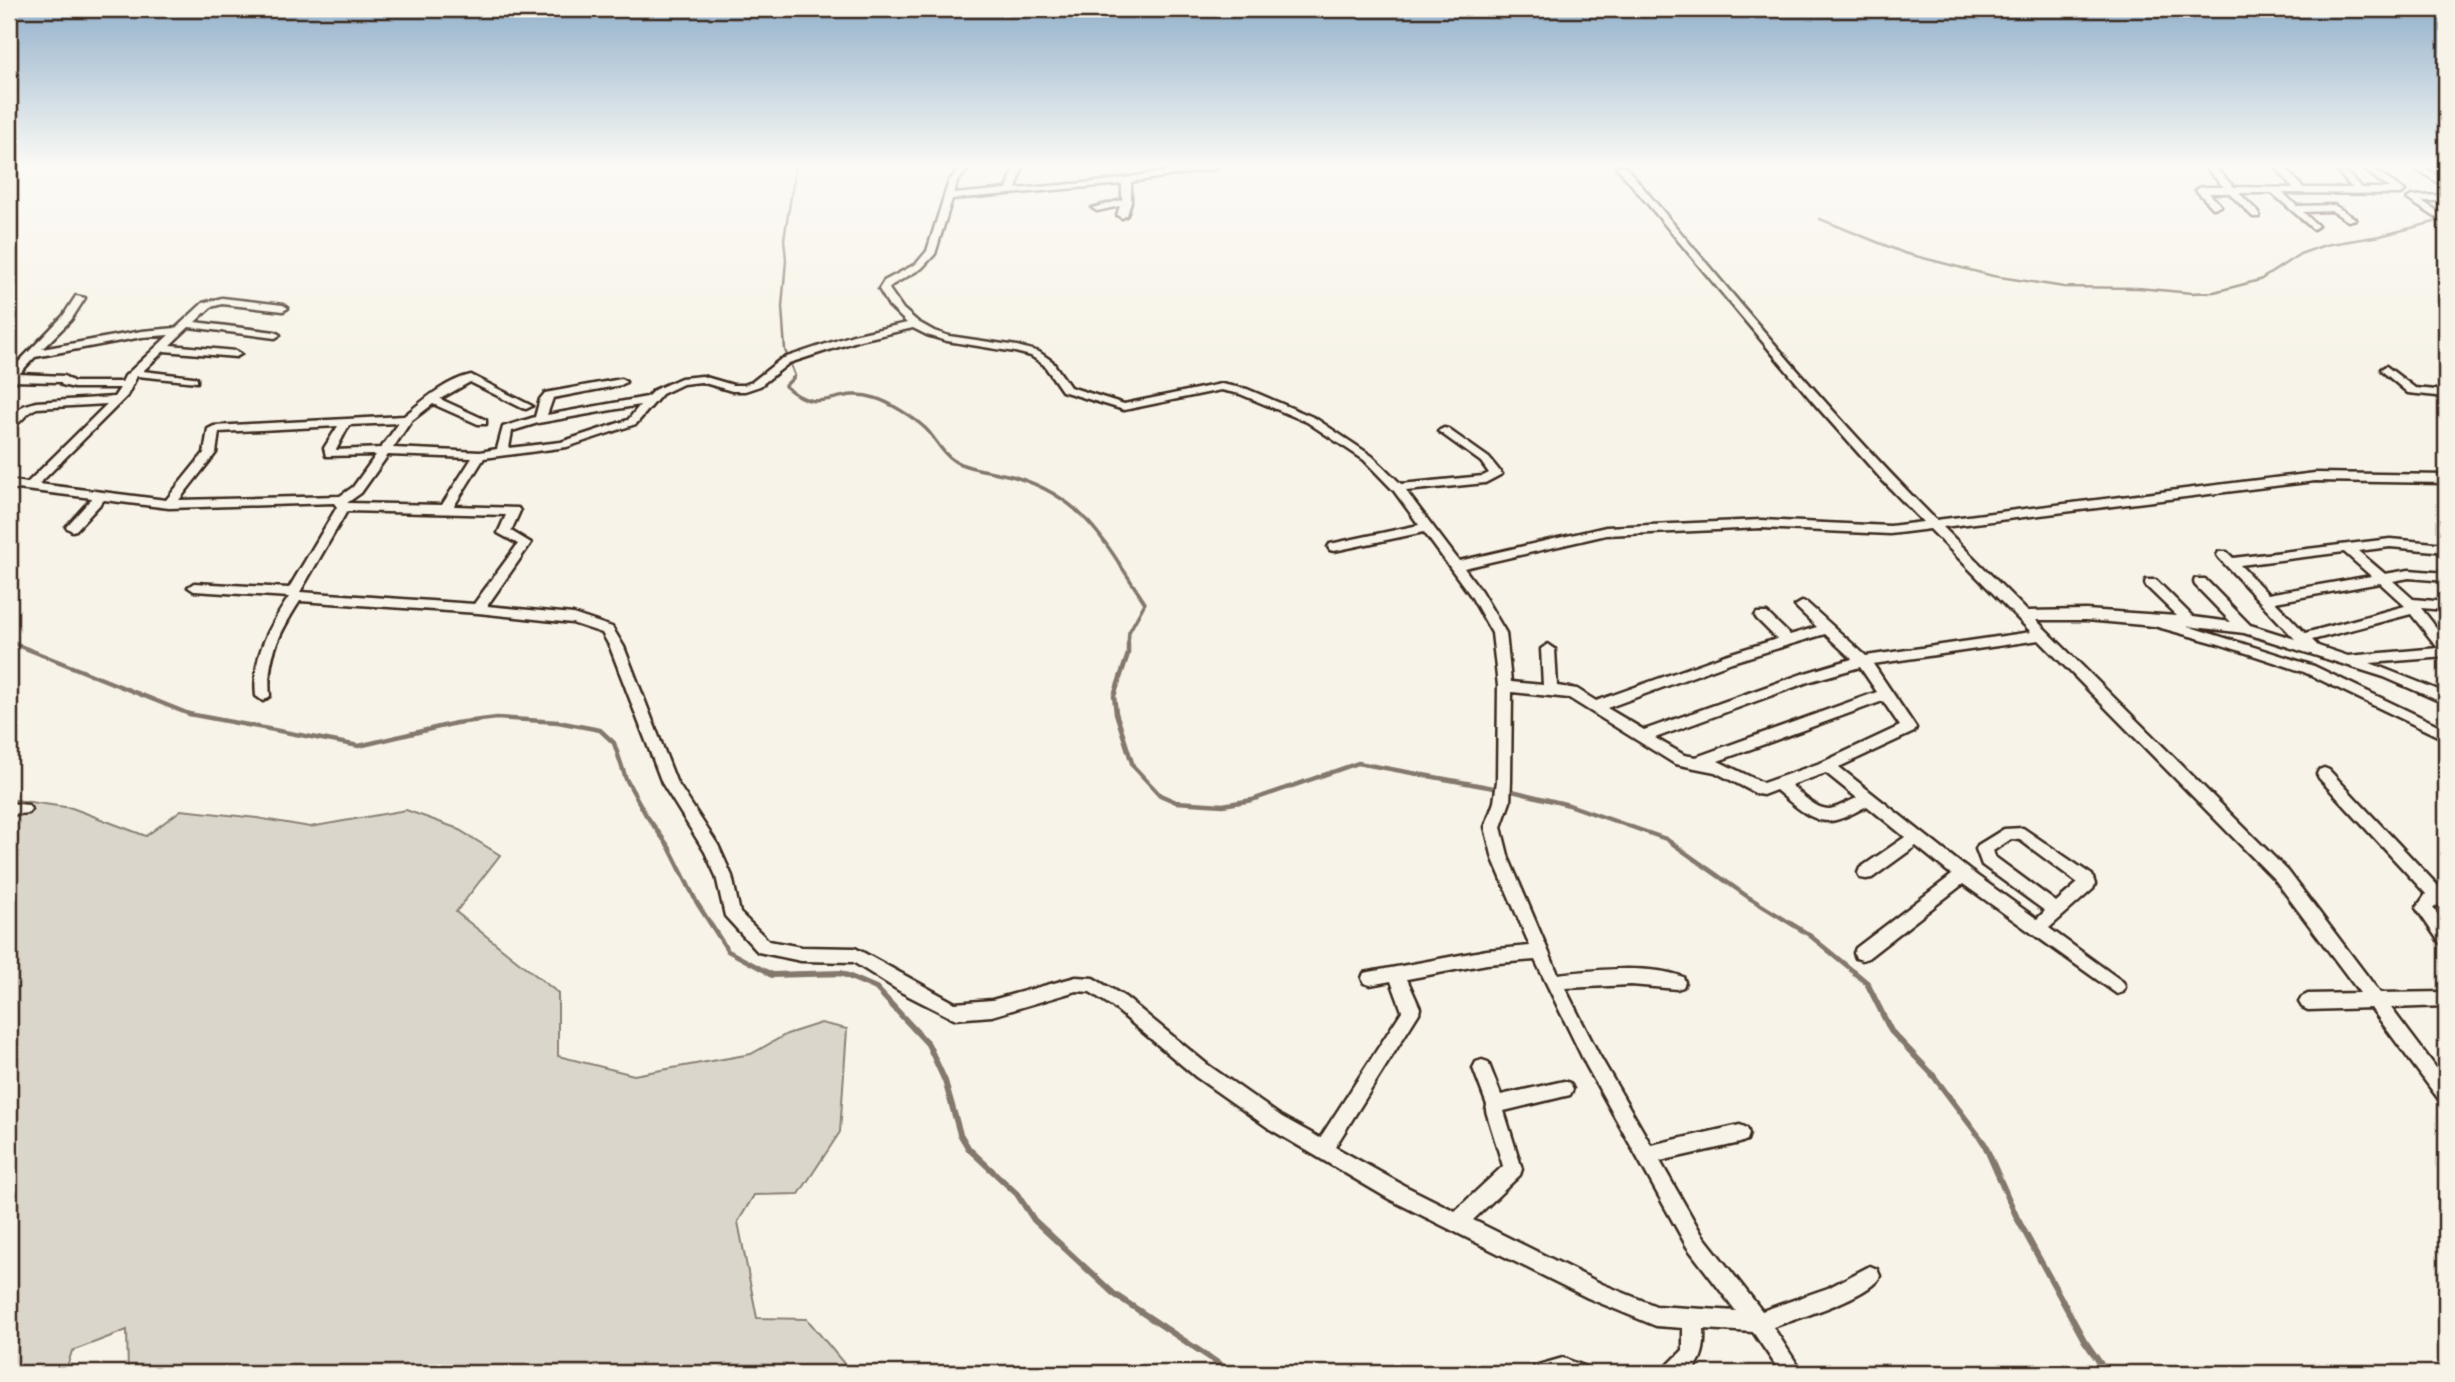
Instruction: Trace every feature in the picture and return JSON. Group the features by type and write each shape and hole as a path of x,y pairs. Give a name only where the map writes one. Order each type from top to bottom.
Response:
{"street":[{"path":"938,230 932,252 924,262 888,283 884,289 891,303 912,324 933,336 1035,354 1048,363 1066,388 1124,407 1221,387 1243,391 1311,420 1368,458 1398,488 1488,611 1499,633 1505,686 1504,781 1502,802 1493,827 1501,859 1553,982 1591,1059 1694,1240 1758,1322 1793,1373"},
{"path":"1674,230 1816,399 1930,523 2282,876 2446,1096"},
{"path":"9,377 66,318 80,298"},
{"path":"29,487 125,391 128,379 214,302 283,308"},
{"path":"345,423 330,449 330,454 385,451 480,455 562,445 613,430 636,420 662,389 688,380 702,379 739,389 750,387 788,360 857,337 912,324"},
{"path":"30,355 183,328 275,335"},
{"path":"162,348 236,354"},
{"path":"2386,369 2412,391 2446,394"},
{"path":"135,373 193,380"},
{"path":"9,377 51,377 64,379 66,383 74,385 126,385"},
{"path":"264,696 261,667 270,638 342,504 357,490 407,419 432,399 471,378 526,406"},
{"path":"538,420 549,395 621,382"},
{"path":"432,399 482,422"},
{"path":"9,426 32,406 116,400"},
{"path":"502,453 507,429 538,420 652,400"},
{"path":"169,504 210,453 214,429 407,419"},
{"path":"1398,488 1485,480 1496,474 1485,460 1444,431"},
{"path":"446,509 480,455"},
{"path":"1456,566 1606,531 1761,524 1890,530 2315,477 2446,479"},
{"path":"9,484 169,504 326,498 342,504 514,511 503,533 524,541 523,547 478,609"},
{"path":"72,527 100,497"},
{"path":"1334,547 1426,528"},
{"path":"2347,548 2390,543 2446,548"},
{"path":"2313,649 2227,559 2373,545"},
{"path":"2347,548 2413,606 2445,646"},
{"path":"2265,599 2409,574 2446,577"},
{"path":"2200,582 2245,628"},
{"path":"2151,583 2189,621"},
{"path":"194,587 478,609 573,619 607,630 617,647 669,783 712,849 724,876 733,916 764,947 800,954 855,955 907,988 954,1011 992,1008 1076,984 1093,985 1119,1002 1241,1099 1323,1150 1396,1192 1595,1290 1657,1317 1758,1322 1832,1296 1870,1276"},
{"path":"1505,686 1572,693 1597,706 1680,760 1718,768 1757,788 1779,784 1907,732 1908,725 1863,662 1802,606"},
{"path":"2302,638 2413,606 2446,606"},
{"path":"2022,616 2086,615 2189,621 2245,628 2389,674 2444,696"},
{"path":"1762,616 1788,640"},
{"path":"2154,621 2309,669 2446,735"},
{"path":"1597,706 1727,659 1825,629"},
{"path":"1641,737 1807,677 1863,662 2040,635"},
{"path":"2344,659 2445,646"},
{"path":"1548,649 1550,689"},
{"path":"1695,764 1885,695"},
{"path":"1828,766 1963,875 2117,987"},
{"path":"2324,774 2426,882 2434,893 2434,900 2424,908 2446,938"},
{"path":"1779,784 1805,805 1831,816 1867,800"},
{"path":"2037,929 2057,911 2087,884 2083,876 2022,834 2009,833 1984,849 1989,861 2057,911"},
{"path":"1866,873 1916,838"},
{"path":"1862,953 1963,875"},
{"path":"1370,978 1487,957 1540,952"},
{"path":"1323,1150 1410,1013 1410,1006 1396,974"},
{"path":"1553,982 1637,976 1677,982"},
{"path":"2308,1002 2446,999"},
{"path":"1457,1222 1513,1169 1495,1111 1496,1105 1482,1068"},
{"path":"1496,1105 1564,1089"},
{"path":"1646,1156 1740,1134"},
{"path":"1674,1373 1691,1362 1694,1354 1693,1320"},
{"path":"1542,1373 1563,1368 1577,1373"}],"shaded area":[{"path":"9,799 72,808 146,836 181,810 310,827 406,810 456,828 500,855 456,912 558,993 558,1056 634,1075 751,1054 787,1034 821,1023 847,1029 840,1132 799,1194 754,1195 738,1222 757,1318 807,1319 851,1372 128,1373 127,1330 72,1351 65,1373 9,1373"}],"waterway":[{"path":"785,230 782,307 785,350 795,376 785,386 809,400 819,401 850,395 875,398 901,410 920,424 945,453 958,463 1015,477 1040,486 1060,498 1077,511 1106,543 1145,603 1129,632 1128,645"},
{"path":"1848,230 1904,253 1993,276 2064,287 2138,288 2192,293 2214,292 2260,280 2300,254 2325,245 2401,230"},
{"path":"9,641 20,645"},
{"path":"15,644 189,714 359,746 456,723 497,718 558,722 600,730 614,743 626,779 646,815 669,847 697,903 728,951 771,974"},
{"path":"1128,645 1128,654 1114,696 1116,713 1133,766 1160,795 1176,802 1223,805 1252,800 1358,763 1499,789"},
{"path":"1508,790 1569,805 1666,839 1748,897 1808,934 1857,974"},
{"path":"768,973 806,974"},
{"path":"1855,973 1867,983 1891,1031 1932,1074 1984,1143 2017,1218 2084,1340 2107,1373"},
{"path":"794,974 806,974"},
{"path":"806,974 843,974"},
{"path":"806,974 843,974"},
{"path":"843,974 876,988 928,1044 945,1081 960,1134 969,1149 1017,1194 1034,1220 1114,1294 1233,1373"}]}
